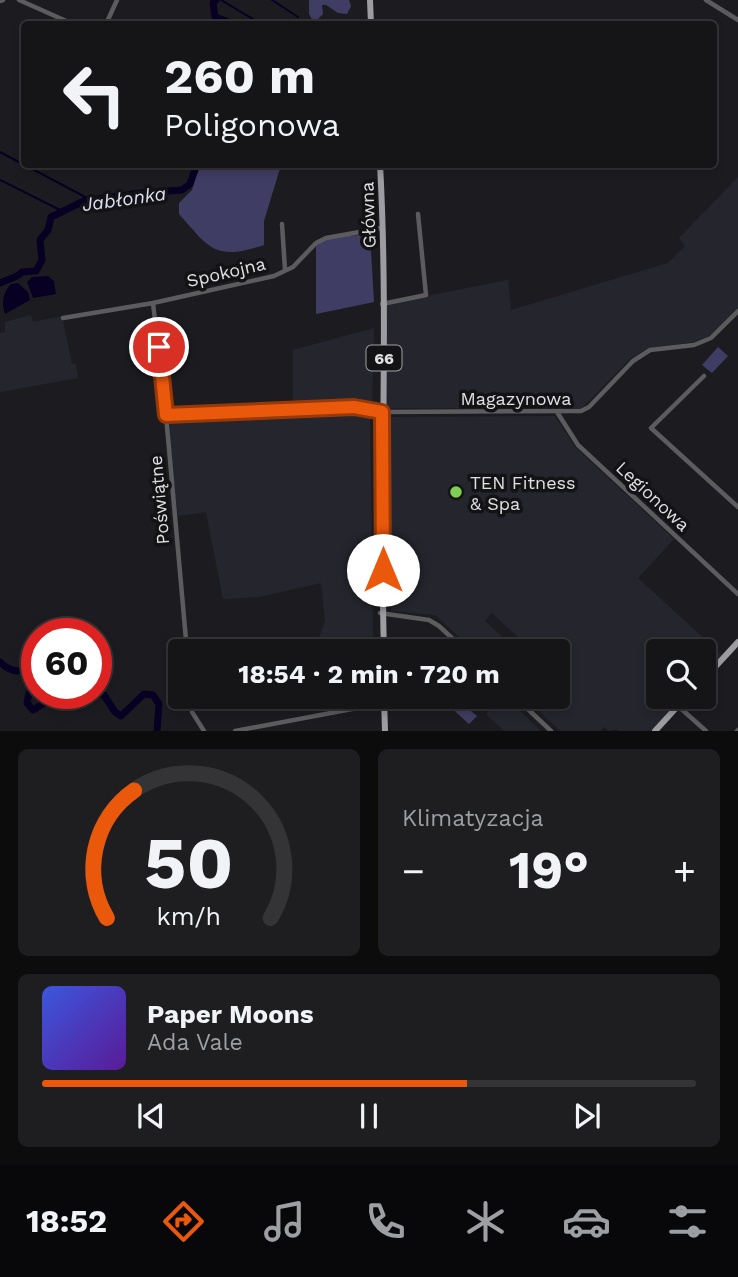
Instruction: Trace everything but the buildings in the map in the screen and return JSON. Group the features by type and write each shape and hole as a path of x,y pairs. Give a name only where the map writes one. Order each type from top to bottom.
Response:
{"main road":[{"path":"370,0 371,21"},
{"name":"Główna","path":"380,168 383,304"},
{"name":"66","path":"382,639 383,304"},
{"path":"716,666 738,642"},
{"path":"383,709 383,731"},
{"path":"655,731 675,709"}],"street":[{"path":"19,0 66,21"},
{"path":"107,21 117,0"},
{"path":"708,0 738,20"},
{"path":"383,304 426,295 418,214"},
{"path":"282,223 285,270"},
{"name":"Spokojna","path":"63,318 153,303 274,276 293,267 316,243 326,238 383,228"},
{"name":"Poświątne","path":"153,303 186,639"},
{"name":"Magazynowa","path":"166,415 354,407 381,412 585,410 633,361 650,350 694,345 711,338 738,311"},
{"path":"704,376 651,428 738,507"},
{"name":"Legionowa","path":"557,412 578,445 738,594"},
{"path":"382,613 429,620 439,625 454,639"},
{"path":"192,709 204,731"},
{"path":"235,731 340,709"},
{"path":"528,709 551,731"},
{"path":"681,709 706,731"}],"shaded area":[{"path":"309,0 349,0 351,6 347,14 338,13 322,5 323,14 313,21 309,14"},
{"path":"198,168 280,168 264,221 264,245 248,250 234,252 215,249 198,236 179,214 179,203 192,190"},
{"path":"738,177 738,307 713,334 694,342 648,348 631,358 581,409 385,408 386,304 508,280 511,310 668,263 685,246 679,238"},
{"path":"370,234 374,302 316,314 316,243 326,238"},
{"path":"48,276 54,281 56,294 33,298 27,282 32,277"},
{"path":"18,283 28,292 30,300 5,314 5,294 11,284"},
{"path":"31,315 33,322 62,316 72,364 76,364 78,378 0,392 0,333 5,332 5,322"},
{"path":"374,328 372,406 293,406 293,350"},
{"path":"718,347 728,356 712,373 702,365"},
{"path":"362,411 370,417 373,639 319,639 325,620 321,583 259,597 223,599 206,512 178,516 169,428 173,418"},
{"path":"555,416 575,447 674,539 638,578 705,639 646,639 646,709 672,709 651,731 609,731 604,727 600,731 560,731 537,709 570,709 570,639 520,639 492,613 485,621 504,639 461,639 435,615 391,611 386,543 389,420 392,417"},
{"path":"716,650 722,655 716,662"},
{"path":"452,709 469,709 477,716 469,724"},
{"path":"490,709 518,709 541,731 504,731 486,714"}],"waterway":[{"name":"Jabłonka","path":"216,0 213,3 215,17 226,21"},
{"path":"221,0 256,21"},
{"path":"272,0 298,17"},
{"path":"0,152 21,163"},
{"path":"30,168 91,200"},
{"name":"Jabłonka","path":"0,283 22,272 36,271 42,260 40,240 48,230 51,217 84,201 182,190 190,184 196,168"},
{"path":"0,180 62,211"},
{"name":"Jabłonka","path":"0,662 14,671 21,671"},
{"name":"Jabłonka","path":"112,707 121,716 144,694 153,695 159,704 157,731"}],"place":[{"name":"TEN Fitness & Spa","path":"456,492"}],"route":[{"path":"159,347 166,415 354,407 382,412 383,570"}]}
